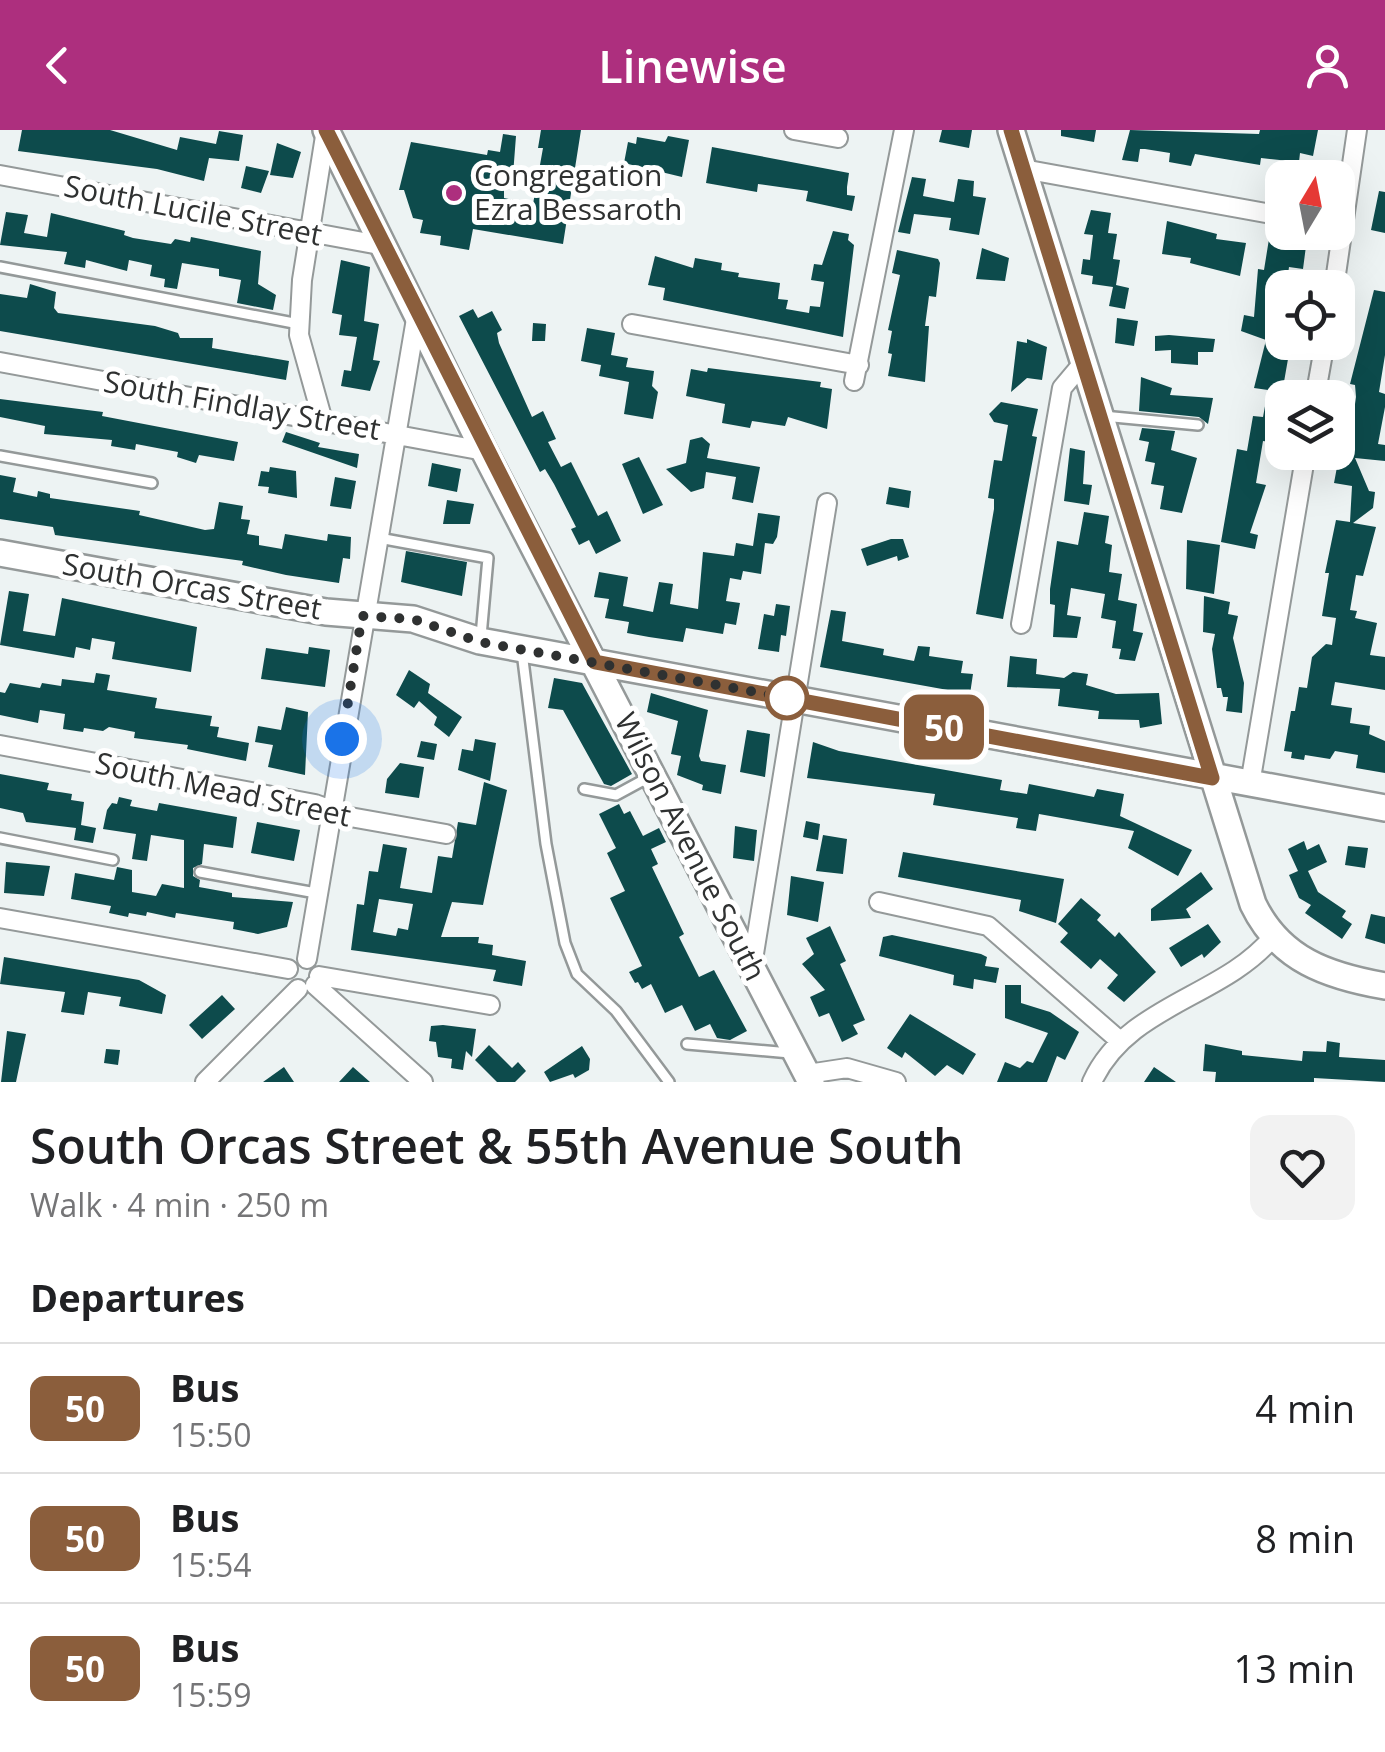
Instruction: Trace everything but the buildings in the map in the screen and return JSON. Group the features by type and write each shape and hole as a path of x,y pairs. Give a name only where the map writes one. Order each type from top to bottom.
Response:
{"street":[{"path":"324,421 299,324 326,130"},
{"name":"Wilson Avenue South","path":"326,130 484,451 806,1070"},
{"path":"794,130 838,138"},
{"path":"632,324 856,373 904,130"},
{"path":"1011,130 1254,904 1273,937 1298,958 1324,972 1385,986"},
{"path":"1352,160 1357,130"},
{"path":"1023,169 1265,213"},
{"name":"South Lucile Street","path":"0,175 385,246"},
{"path":"307,958 362,616 417,312"},
{"name":"South Findlay Street","path":"0,362 484,451"},
{"path":"1022,624 1062,388 1071,372 1084,363"},
{"path":"1250,784 1303,470"},
{"path":"752,966 827,503"},
{"name":"South Orcas Street","path":"0,553 362,616 413,619 480,642 1385,808"},
{"name":"South Mead Street","path":"0,746 446,834"},
{"path":"879,902 988,926 1120,1041"},
{"path":"0,918 288,969"},
{"path":"1092,1082 1120,1041 1145,1020 1248,962 1273,937"},
{"path":"307,958 293,962 288,969 290,984 311,983 490,1005"},
{"path":"205,1082 311,983 317,967 307,958"},
{"path":"311,983 424,1082"},
{"path":"806,1070 846,1068 896,1082"}],"lane":[{"path":"0,267 299,324"},
{"path":"1100,416 1198,425"},
{"path":"0,456 152,483"},
{"path":"376,538 488,558 480,642"},
{"path":"522,649 546,844 564,943 577,974 616,1011 669,1082"},
{"path":"584,790 616,795 653,775"},
{"path":"0,838 113,860"},
{"path":"200,872 316,893"},
{"path":"687,1044 806,1070"}],"bus line":[{"name":"50","path":"326,130 484,451 595,662 1212,778 1011,130"}],"place":[{"name":"Congregation Ezra Bessaroth","path":"454,193"}],"route":[{"path":"342,739 362,616 413,619 480,642 794,699 787,698"}]}
